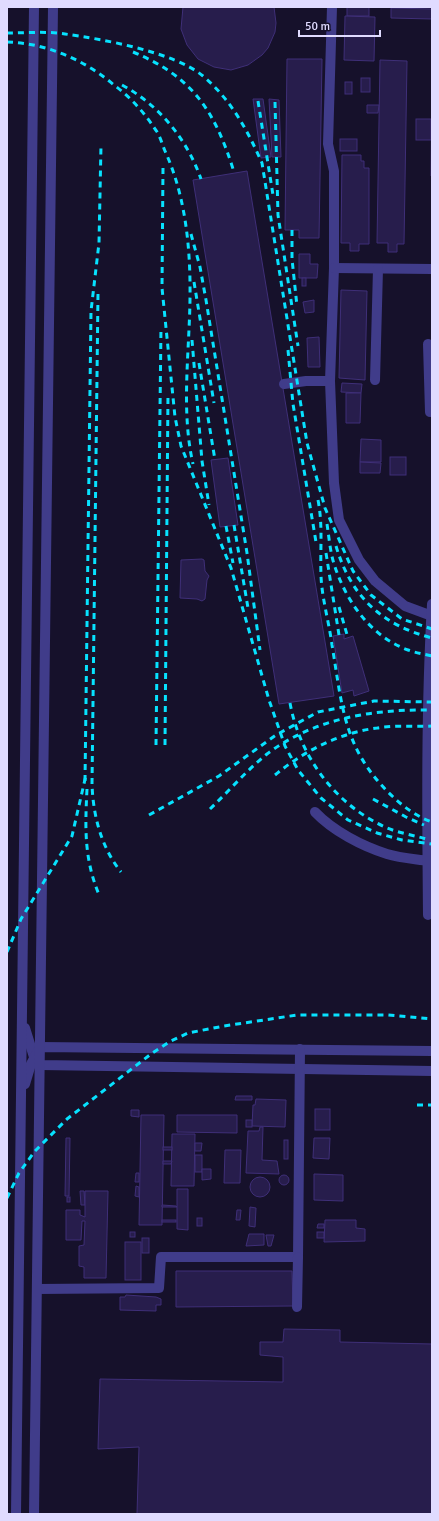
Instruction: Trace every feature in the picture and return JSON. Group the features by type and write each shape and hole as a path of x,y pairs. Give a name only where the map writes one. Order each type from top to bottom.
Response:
{"lane":[{"path":"16,1514 34,7"},
{"path":"34,1514 37,1289 37,1062 40,1047 53,7"},
{"path":"332,7 328,144 334,171 334,268 330,380 334,483 339,520 359,560 375,581 405,606 432,616"},
{"path":"334,268 432,269"},
{"path":"374,380 378,269"},
{"path":"428,344 431,386 430,412"},
{"path":"284,384 330,380"},
{"path":"428,915 429,810 427,702 432,604"},
{"path":"314,812 323,821 344,835 388,854 428,861"},
{"path":"22,1010 26,1031 37,1062"},
{"path":"40,1047 432,1051"},
{"path":"297,1307 300,1049"},
{"path":"37,1062 432,1071"},
{"path":"21,1112 26,1078 37,1062"},
{"path":"37,1289 159,1288 161,1257 298,1258"}],"building":[{"path":"183,7 274,7 276,23 275,32 268,48 262,55 248,65 231,70 214,67 198,59 187,45 181,29"},
{"path":"347,7 369,7 369,16 347,16"},
{"path":"391,8 432,9 432,19 391,18"},
{"path":"345,16 375,17 374,61 344,60"},
{"path":"287,59 322,59 319,238 299,238 299,230 285,230"},
{"path":"380,60 407,61 404,244 397,244 397,252 388,252 388,243 377,243"},
{"path":"361,78 370,78 370,92 361,92"},
{"path":"345,82 352,82 352,94 345,94"},
{"path":"432,83 432,176 431,176"},
{"path":"253,99 263,99 271,157 261,158"},
{"path":"269,99 279,100 281,157 272,157"},
{"path":"367,105 379,105 378,113 367,113"},
{"path":"416,119 431,119 431,140 416,140"},
{"path":"340,139 357,139 357,151 340,151"},
{"path":"342,155 361,155 361,161 364,161 364,168 369,168 369,244 359,244 359,251 350,251 350,243 341,243"},
{"path":"247,171 334,696 279,704 193,180"},
{"path":"299,254 310,254 310,264 318,264 317,278 299,278"},
{"path":"302,278 306,278 306,286 302,286"},
{"path":"341,290 367,291 365,380 339,378"},
{"path":"314,300 314,312 305,313 303,302"},
{"path":"319,337 320,367 308,367 307,338"},
{"path":"342,383 362,384 361,393 341,392"},
{"path":"346,393 361,393 360,423 346,423"},
{"path":"361,439 381,440 381,462 360,462"},
{"path":"390,457 406,457 406,475 390,475"},
{"path":"228,458 238,525 220,527 211,460"},
{"path":"360,462 381,463 380,473 360,473"},
{"path":"181,560 204,560 205,571 209,576 207,580 205,599 202,601 197,599 180,598"},
{"path":"344,634 344,639 353,636 369,691 354,696 353,690 342,693 333,636"},
{"path":"236,1096 252,1096 252,1100 235,1100"},
{"path":"256,1099 286,1100 285,1127 252,1126 253,1105 255,1105"},
{"path":"315,1109 330,1109 330,1130 315,1130"},
{"path":"131,1110 139,1110 139,1117 131,1116"},
{"path":"141,1115 164,1115 162,1225 139,1225"},
{"path":"177,1115 237,1115 237,1133 177,1132"},
{"path":"246,1120 252,1120 252,1127 246,1127"},
{"path":"260,1127 263,1127 262,1160 277,1161 279,1174 246,1173 248,1131 259,1131"},
{"path":"172,1134 195,1134 194,1186 171,1186"},
{"path":"66,1138 70,1138 69,1196 65,1196"},
{"path":"314,1138 330,1138 329,1159 313,1158"},
{"path":"284,1140 288,1140 288,1159 284,1159"},
{"path":"195,1143 202,1143 201,1151 195,1151"},
{"path":"163,1147 172,1147 172,1150 163,1150"},
{"path":"225,1150 241,1150 240,1183 224,1183"},
{"path":"195,1155 202,1155 202,1172 195,1172"},
{"path":"163,1161 172,1161 171,1164 163,1164"},
{"path":"202,1169 211,1169 211,1179 202,1180"},
{"path":"136,1173 139,1173 139,1182 135,1182"},
{"path":"314,1174 343,1175 343,1201 314,1200"},
{"path":"282,1175 286,1175 288,1176 288,1184 282,1185 279,1182 279,1178"},
{"path":"260,1177 267,1180 270,1187 267,1194 260,1197 253,1194 250,1187 253,1180"},
{"path":"136,1186 139,1187 139,1197 135,1196"},
{"path":"177,1189 188,1189 188,1230 177,1229"},
{"path":"80,1191 84,1191 85,1205 81,1205"},
{"path":"85,1191 108,1191 106,1278 84,1278 84,1267 79,1266 79,1246 84,1245 85,1221 82,1221 81,1240 66,1240 66,1210 80,1210 80,1215 85,1217"},
{"path":"67,1197 70,1197 70,1202 67,1202"},
{"path":"162,1205 176,1206 177,1207 162,1207"},
{"path":"250,1207 256,1208 255,1227 249,1226"},
{"path":"237,1210 241,1210 240,1220 236,1220"},
{"path":"197,1218 202,1218 202,1226 197,1226"},
{"path":"162,1220 176,1220 176,1222 162,1222"},
{"path":"325,1220 356,1220 356,1228 365,1229 365,1241 324,1242"},
{"path":"318,1224 324,1224 324,1228 317,1228"},
{"path":"130,1232 135,1232 135,1237 130,1237"},
{"path":"317,1232 324,1232 324,1238 317,1238"},
{"path":"249,1234 264,1234 264,1245 246,1246"},
{"path":"266,1235 274,1235 271,1246 268,1246"},
{"path":"142,1238 149,1238 149,1253 142,1253"},
{"path":"125,1242 141,1242 141,1280 125,1280"},
{"path":"176,1271 292,1271 293,1306 176,1307"},
{"path":"126,1295 156,1297 161,1299 161,1305 156,1305 156,1311 120,1310 120,1297 125,1297"},
{"path":"284,1329 340,1330 340,1342 432,1344 432,1514 137,1514 139,1447 98,1449 100,1379 283,1382 283,1357 260,1355 260,1342 283,1342"}],"railway":[{"path":"7,33 58,33 98,39 156,53 174,60 203,76 230,105 244,127 262,163 307,443 325,508 353,571 371,595 402,619 432,629"},
{"path":"7,42 22,43 50,49 64,54 91,68 103,76 131,100 157,131 160,137 180,194 188,238 190,307 187,414 193,464"},
{"path":"133,52 154,62 171,73 199,98 219,131 234,172"},
{"path":"122,85 148,102 170,124 188,150 201,179"},
{"path":"258,101 273,195"},
{"path":"275,102 278,215 298,346"},
{"path":"85,781 91,311 99,243 101,145"},
{"path":"163,168 162,288 175,417 181,446 231,568 269,700 285,746 298,770 321,798 348,820 377,833 402,840 432,844"},
{"path":"292,230 292,259 297,306"},
{"path":"191,234 200,267 206,300 247,553 260,650"},
{"path":"194,282 214,403"},
{"path":"98,294 92,784 94,807 99,830 108,852 121,872"},
{"path":"156,745 161,327"},
{"path":"192,340 202,461 209,505"},
{"path":"288,350 293,404 316,542"},
{"path":"199,363 215,460"},
{"path":"165,745 168,394"},
{"path":"318,500 320,509 321,576 323,593 342,706 353,741 373,775 388,792 403,806 420,817 432,822"},
{"path":"327,524 334,564 339,578 345,591 361,616 382,636 394,644 411,651 432,656"},
{"path":"234,525 248,608"},
{"path":"226,526 233,563"},
{"path":"336,546 342,564 350,580 371,606 384,617 398,625 432,638"},
{"path":"326,553 339,635"},
{"path":"339,607 348,638"},
{"path":"149,815 219,776 276,735 318,712 374,701 432,702"},
{"path":"290,703 295,723 311,760 322,777 336,792 350,806 385,827 426,839"},
{"path":"210,809 267,754 285,742 305,732 345,718 367,714 388,711 432,710"},
{"path":"275,775 286,766 310,751 323,744 349,734 384,727 432,726"},
{"path":"7,952 21,919 72,836 86,775"},
{"path":"87,789 86,831 88,857 100,897"},
{"path":"373,799 424,825"},
{"path":"7,1198 19,1173 35,1151 67,1119 151,1054 169,1042 188,1033 297,1015 388,1015 432,1019"},
{"path":"417,1105 432,1105"}]}
